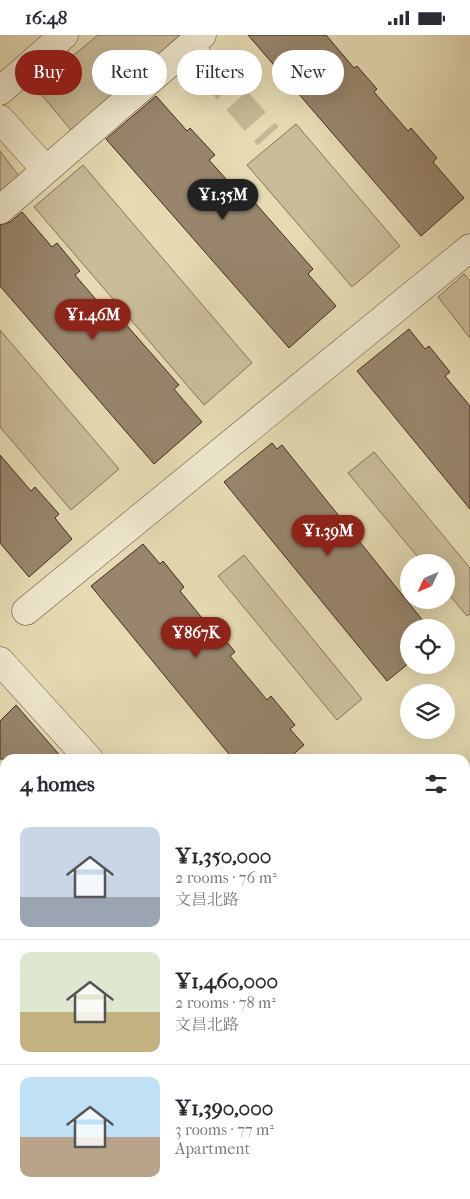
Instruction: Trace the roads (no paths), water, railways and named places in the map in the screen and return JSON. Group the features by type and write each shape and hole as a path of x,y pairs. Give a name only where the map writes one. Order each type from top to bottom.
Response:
{"street":[{"path":"0,91 64,35"},
{"path":"0,209 196,41"},
{"path":"0,119 46,170"},
{"path":"26,611 470,248"},
{"path":"0,661 84,754"}],"tunnel":[{"path":"232,95 268,136"}]}
